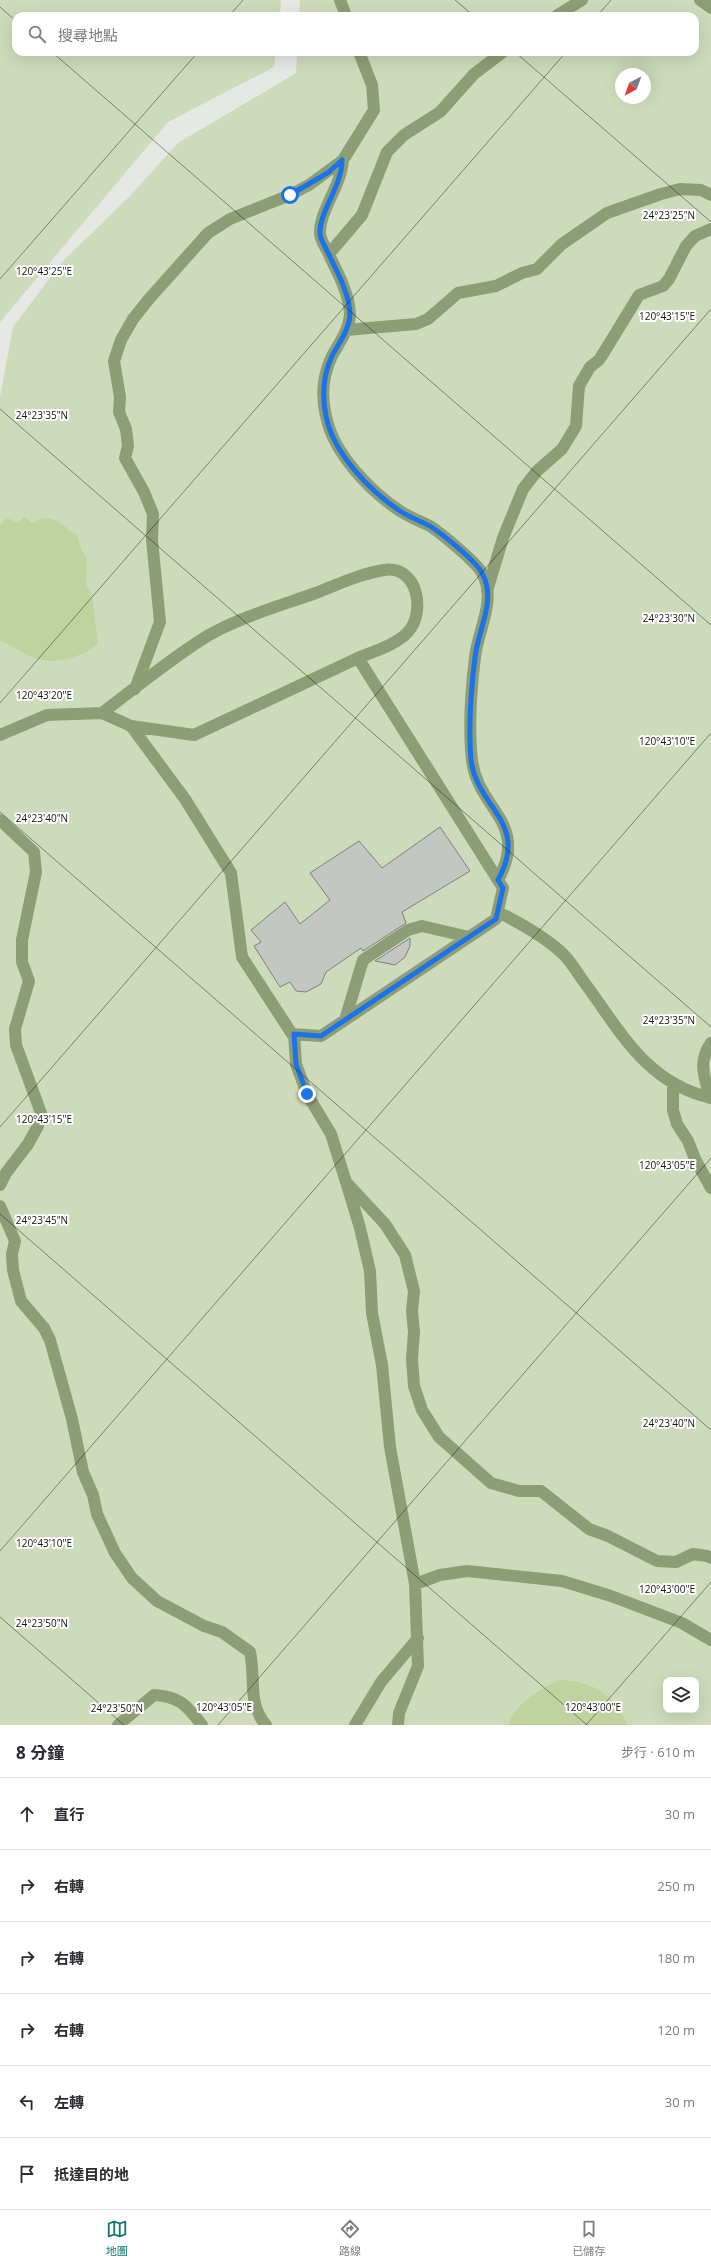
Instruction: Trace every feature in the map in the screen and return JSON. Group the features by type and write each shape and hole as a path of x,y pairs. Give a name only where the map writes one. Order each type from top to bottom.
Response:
{"street":[{"path":"340,0 344,12"},
{"path":"562,12 582,0"},
{"path":"700,0 711,8"},
{"path":"135,689 160,622 152,540 153,514 144,492 125,458 128,446 126,430 118,412 120,397 114,361 121,340 149,299 208,233 230,219 290,195 329,172 342,160 374,110 372,85 361,56"},
{"path":"329,254 362,215 387,152 404,135 440,112 474,74 498,56"},
{"path":"342,160 342,172 320,227 321,238 338,274 350,315 346,330 332,355 324,379 326,417 333,435 352,469 376,493 401,512 431,527 462,552 482,572 487,591"},
{"path":"346,330 416,324 428,319 458,293 496,286 522,272 537,269 562,244 608,213 661,194 680,189 701,190 711,195"},
{"path":"498,880 507,864 507,835 502,820 478,782 472,760 471,720 475,654 486,611 487,591 503,538 524,489 537,471 562,449 576,426 579,386 590,367 599,360 639,295 663,286 670,279 686,246 695,236 711,229"},
{"path":"0,735 48,715 102,713 131,726 194,735 401,638 415,621 418,612 416,593 413,584 400,572 385,570 356,576 224,628 210,634 173,658 135,689 102,713"},
{"path":"294,1034 321,1036 496,919 503,888 358,658"},
{"path":"131,726 184,799 231,873 242,957 294,1034 296,1064 307,1094 331,1134 360,1228 370,1271 372,1313 382,1365 390,1447 415,1584 418,1666 399,1713 401,1723"},
{"path":"0,820 34,852 36,872 22,940 22,962 29,981 15,1029 16,1045 41,1114 38,1126 28,1144 6,1173 0,1185"},
{"path":"498,912 538,935 564,955 643,1062 673,1084 695,1094 711,1098 702,1063 704,1052 711,1044"},
{"path":"345,1020 363,960 408,930 422,926 469,937"},
{"path":"673,1084 673,1110 677,1124 688,1141 695,1160 711,1188"},
{"path":"346,1182 385,1224 405,1255 414,1291 412,1311 414,1332 412,1359 414,1386 422,1410 439,1437 462,1459 491,1483 518,1490 541,1491 588,1529 608,1536 657,1561 676,1562 693,1554 711,1558"},
{"path":"0,1206 15,1242 12,1262 16,1286 21,1301 44,1328 50,1340 72,1418 83,1472 93,1495 97,1514 115,1553 132,1578 157,1601 204,1626 222,1632 250,1652 254,1673 255,1710 266,1725"},
{"path":"415,1584 440,1575 467,1571 562,1582 611,1596 682,1623 711,1640"},
{"path":"356,1725 382,1682 418,1638"},
{"path":"118,1725 154,1695 172,1696 186,1705 202,1725"}],"shaded area":[{"path":"0,0 281,0 280,12 12,12 12,56 275,56 274,67 168,122 0,322"},
{"path":"300,0 711,0 711,1725 0,1725 0,397 13,327 62,262 131,195 178,143 296,73 297,56 699,56 699,12 299,12"},
{"path":"24,516 32,523 46,518 56,520 61,523 78,536 81,549 87,559 86,585 92,596 98,644 90,650 72,658 53,661 34,658 0,640 0,525 7,518 18,523"},
{"path":"560,1680 582,1683 601,1691 616,1705 628,1725 508,1725 522,1703 536,1692"}],"building":[{"path":"440,827 470,871 402,912 406,923 363,951 361,948 326,972 321,984 306,992 296,991 290,982 280,987 254,946 261,942 251,930 285,902 300,924 330,900 310,873 359,841 382,868"},
{"path":"410,938 410,946 405,957 395,965 375,961"}],"route":[{"path":"290,195 310,185 329,172 342,160 342,172 320,227 321,238 338,274 350,315 346,330 332,355 324,379 326,417 333,435 352,469 376,493 401,512 431,527 462,552 482,572 487,591 486,611 475,654 471,720 472,760 478,782 502,820 507,835 508,849 507,864 498,880 503,888 496,919 321,1036 294,1034 296,1064 307,1094"}]}
